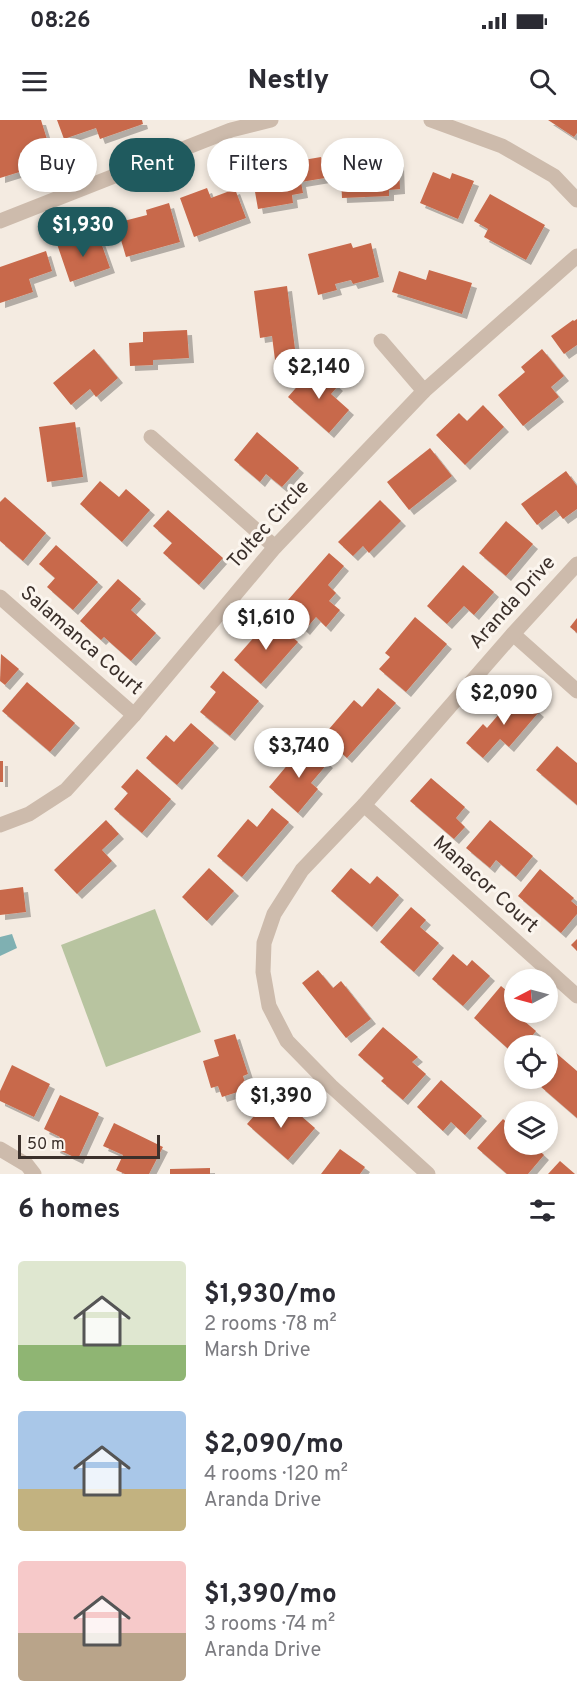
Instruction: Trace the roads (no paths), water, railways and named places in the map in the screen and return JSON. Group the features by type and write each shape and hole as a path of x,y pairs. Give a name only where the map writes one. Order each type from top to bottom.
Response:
{"street":[{"path":"0,221 231,130 271,120"},
{"path":"431,120 502,146 554,176 577,200"},
{"name":"Toltec Circle","path":"0,825 29,814 66,790 134,715 275,547 424,391 577,256"},
{"path":"381,342 424,391"},
{"path":"151,437 275,547"},
{"name":"Aranda Drive","path":"422,1172 287,1041 269,1006 263,972 264,943 274,914 302,870 364,805 577,564"},
{"name":"Salamanca Court","path":"0,597 134,715"},
{"path":"513,634 577,691"},
{"name":"Manacor Court","path":"364,805 577,996"},
{"path":"0,1149 27,1165 34,1174"}],"water":[{"path":"12,934 17,948 0,956 0,937"}]}
